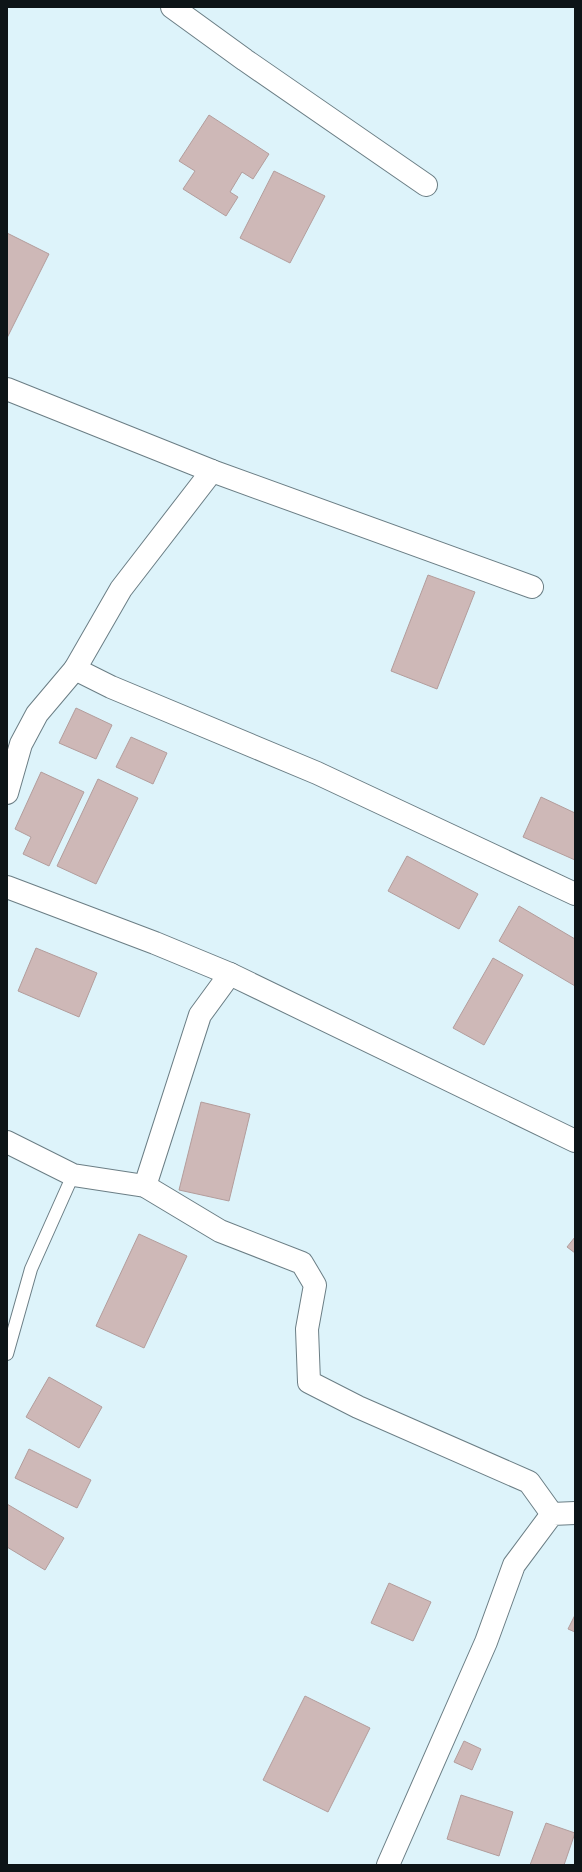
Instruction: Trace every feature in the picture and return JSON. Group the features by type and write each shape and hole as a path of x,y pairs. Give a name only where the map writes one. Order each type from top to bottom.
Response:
{"street":[{"path":"172,7 245,60 426,185"},
{"path":"7,389 212,471 532,587"},
{"path":"7,794 22,744 38,714 75,669 121,590 212,471"},
{"path":"75,669 111,687 317,773 575,894"},
{"path":"7,887 155,942 230,974 575,1141"},
{"path":"145,1186 200,1015 230,974"},
{"path":"7,1142 73,1175 145,1186 220,1231 302,1263 315,1285 307,1329 309,1382 358,1407 529,1482 552,1514"},
{"path":"552,1514 575,1513"},
{"path":"388,1865 486,1642 514,1565 552,1514"}],"lane":[{"path":"7,1354 31,1269 73,1175"}],"building":[{"path":"209,115 269,154 253,179 242,172 230,192 238,197 226,216 183,189 195,171 179,161"},
{"path":"274,171 325,196 290,263 240,238"},
{"path":"7,233 49,254 7,338"},
{"path":"428,575 475,592 437,689 391,671"},
{"path":"76,708 112,725 96,759 59,743"},
{"path":"131,737 167,753 153,784 116,767"},
{"path":"41,772 84,792 49,866 23,854 31,837 15,829"},
{"path":"98,779 138,798 96,884 57,866"},
{"path":"541,797 575,813 575,860 523,837"},
{"path":"407,856 478,894 459,929 388,891"},
{"path":"519,906 575,939 575,986 499,941"},
{"path":"36,948 97,973 79,1017 18,991"},
{"path":"493,958 523,975 484,1045 453,1028"},
{"path":"201,1102 250,1114 229,1201 179,1190"},
{"path":"139,1234 187,1256 144,1348 96,1326"},
{"path":"575,1237 575,1253 567,1247"},
{"path":"49,1377 102,1407 79,1448 26,1417"},
{"path":"29,1449 91,1480 77,1508 15,1478"},
{"path":"7,1504 64,1538 45,1570 7,1547"},
{"path":"389,1583 431,1602 413,1641 371,1623"},
{"path":"575,1615 575,1632 568,1629"},
{"path":"305,1696 370,1728 328,1812 263,1780"},
{"path":"464,1741 481,1749 472,1770 454,1762"},
{"path":"461,1795 513,1812 499,1856 447,1839"},
{"path":"546,1823 575,1833 564,1865 530,1865"}]}
